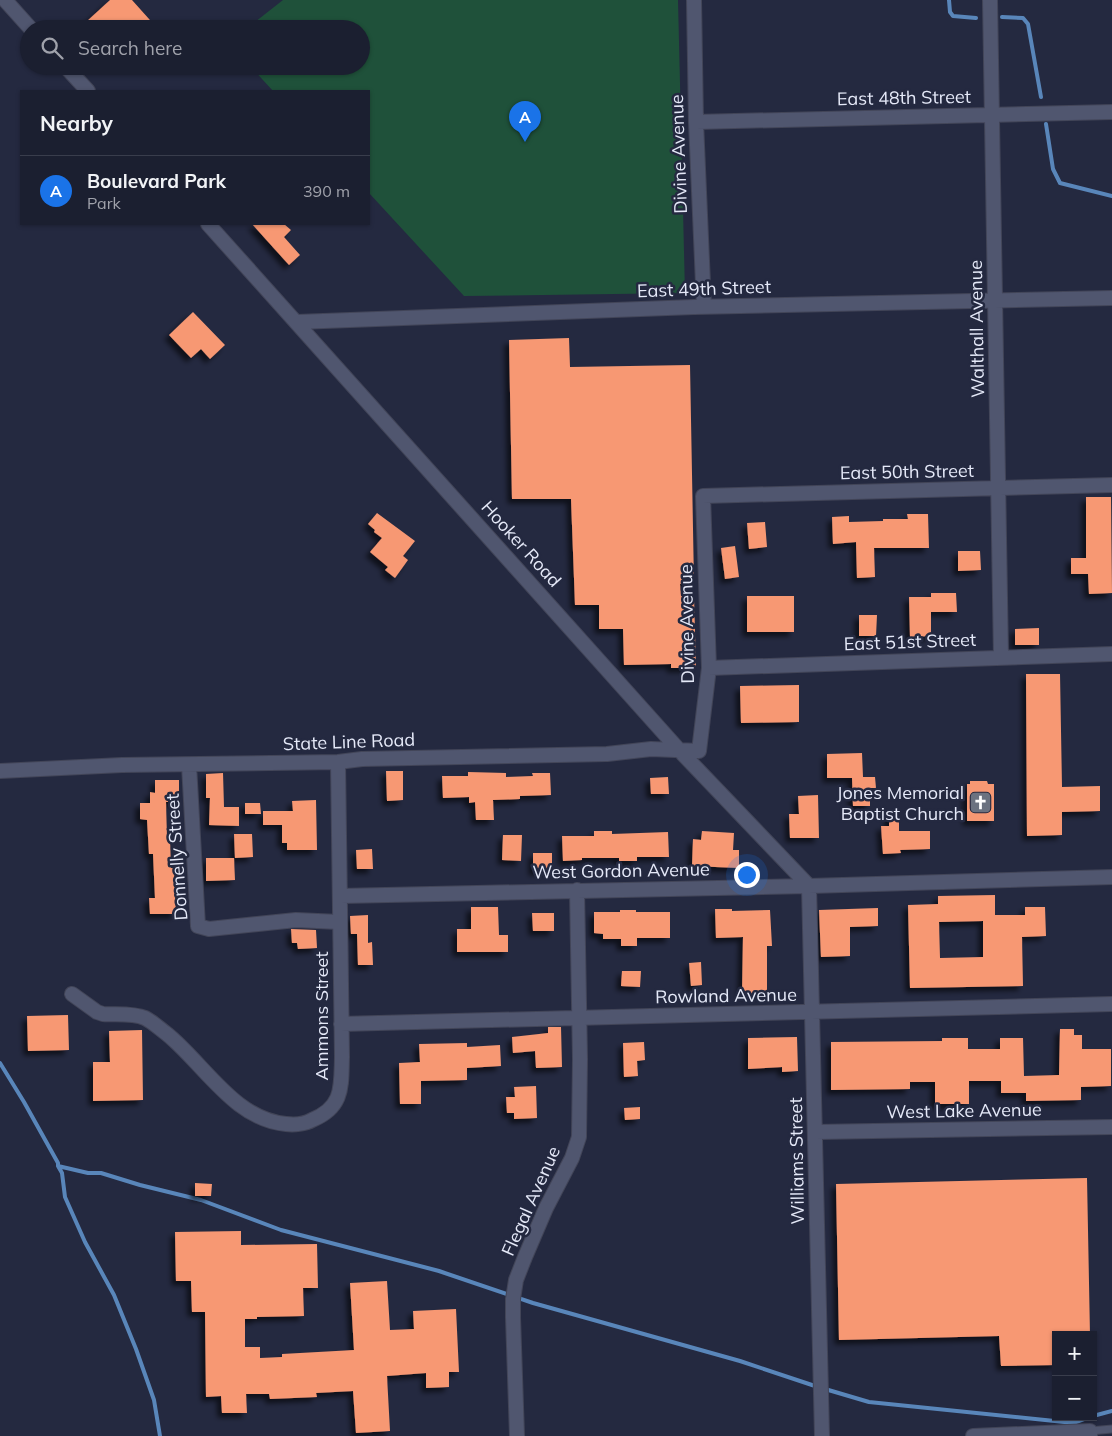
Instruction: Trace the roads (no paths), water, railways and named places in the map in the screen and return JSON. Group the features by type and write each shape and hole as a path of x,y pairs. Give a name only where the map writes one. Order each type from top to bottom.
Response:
{"street":[{"path":"5,0 23,20"},
{"name":"Divine Avenue","path":"694,0 696,122 704,307"},
{"name":"Walthall Avenue","path":"990,0 1001,657"},
{"path":"73,75 87,90"},
{"name":"East 48th Street","path":"696,122 1112,112"},
{"name":"Hooker Road","path":"209,225 679,750 809,886"},
{"name":"East 49th Street","path":"297,322 704,307 1112,298"},
{"name":"East 50th Street","path":"703,496 1112,485"},
{"name":"Divine Avenue","path":"700,751 709,668 703,496"},
{"name":"East 51st Street","path":"709,668 1112,654"},
{"name":"State Line Road","path":"0,771 122,765 338,762 362,759 608,754 651,750 700,751"},
{"name":"Ammons Street","path":"72,994 97,1012 134,1016 150,1021 197,1061 219,1087 256,1116 273,1123 309,1122 319,1117 335,1104 341,1090 338,762"},
{"name":"Donnelly Street","path":"189,765 198,926 209,929 296,920 340,922"},
{"name":"West Gordon Avenue","path":"340,896 809,886 1112,877"},
{"name":"Williams Street","path":"809,886 822,1436"},
{"name":"Flegal Avenue","path":"517,1436 513,1299 516,1280 546,1208 572,1158 579,1137 580,1018 577,890"},
{"name":"Rowland Avenue","path":"341,1024 1112,1004"},
{"name":"West Lake Avenue","path":"816,1132 1112,1127"},
{"path":"973,1436 1090,1433"}],"lane":[{"path":"1090,1433 1112,1429"}],"waterway":[{"path":"949,0 950,12 953,16 976,18"},
{"path":"1002,17 1023,18 1028,24 1041,97"},
{"path":"1046,124 1053,169 1060,183 1112,196"},
{"path":"0,1063 58,1163 62,1173 65,1197 85,1242 114,1295 136,1349 154,1400 160,1436"},
{"path":"58,1166 88,1173 101,1173 201,1200 281,1230 439,1271 533,1303 740,1361 818,1387"},
{"path":"825,1389 869,1402 1052,1421"},
{"path":"1097,1415 1112,1411"},
{"path":"1054,1421 1074,1423 1079,1421"}],"place":[{"name":"Boulevard Park","path":"525,142"},
{"name":"Jones Memorial Baptist Church","path":"980,803"}]}
